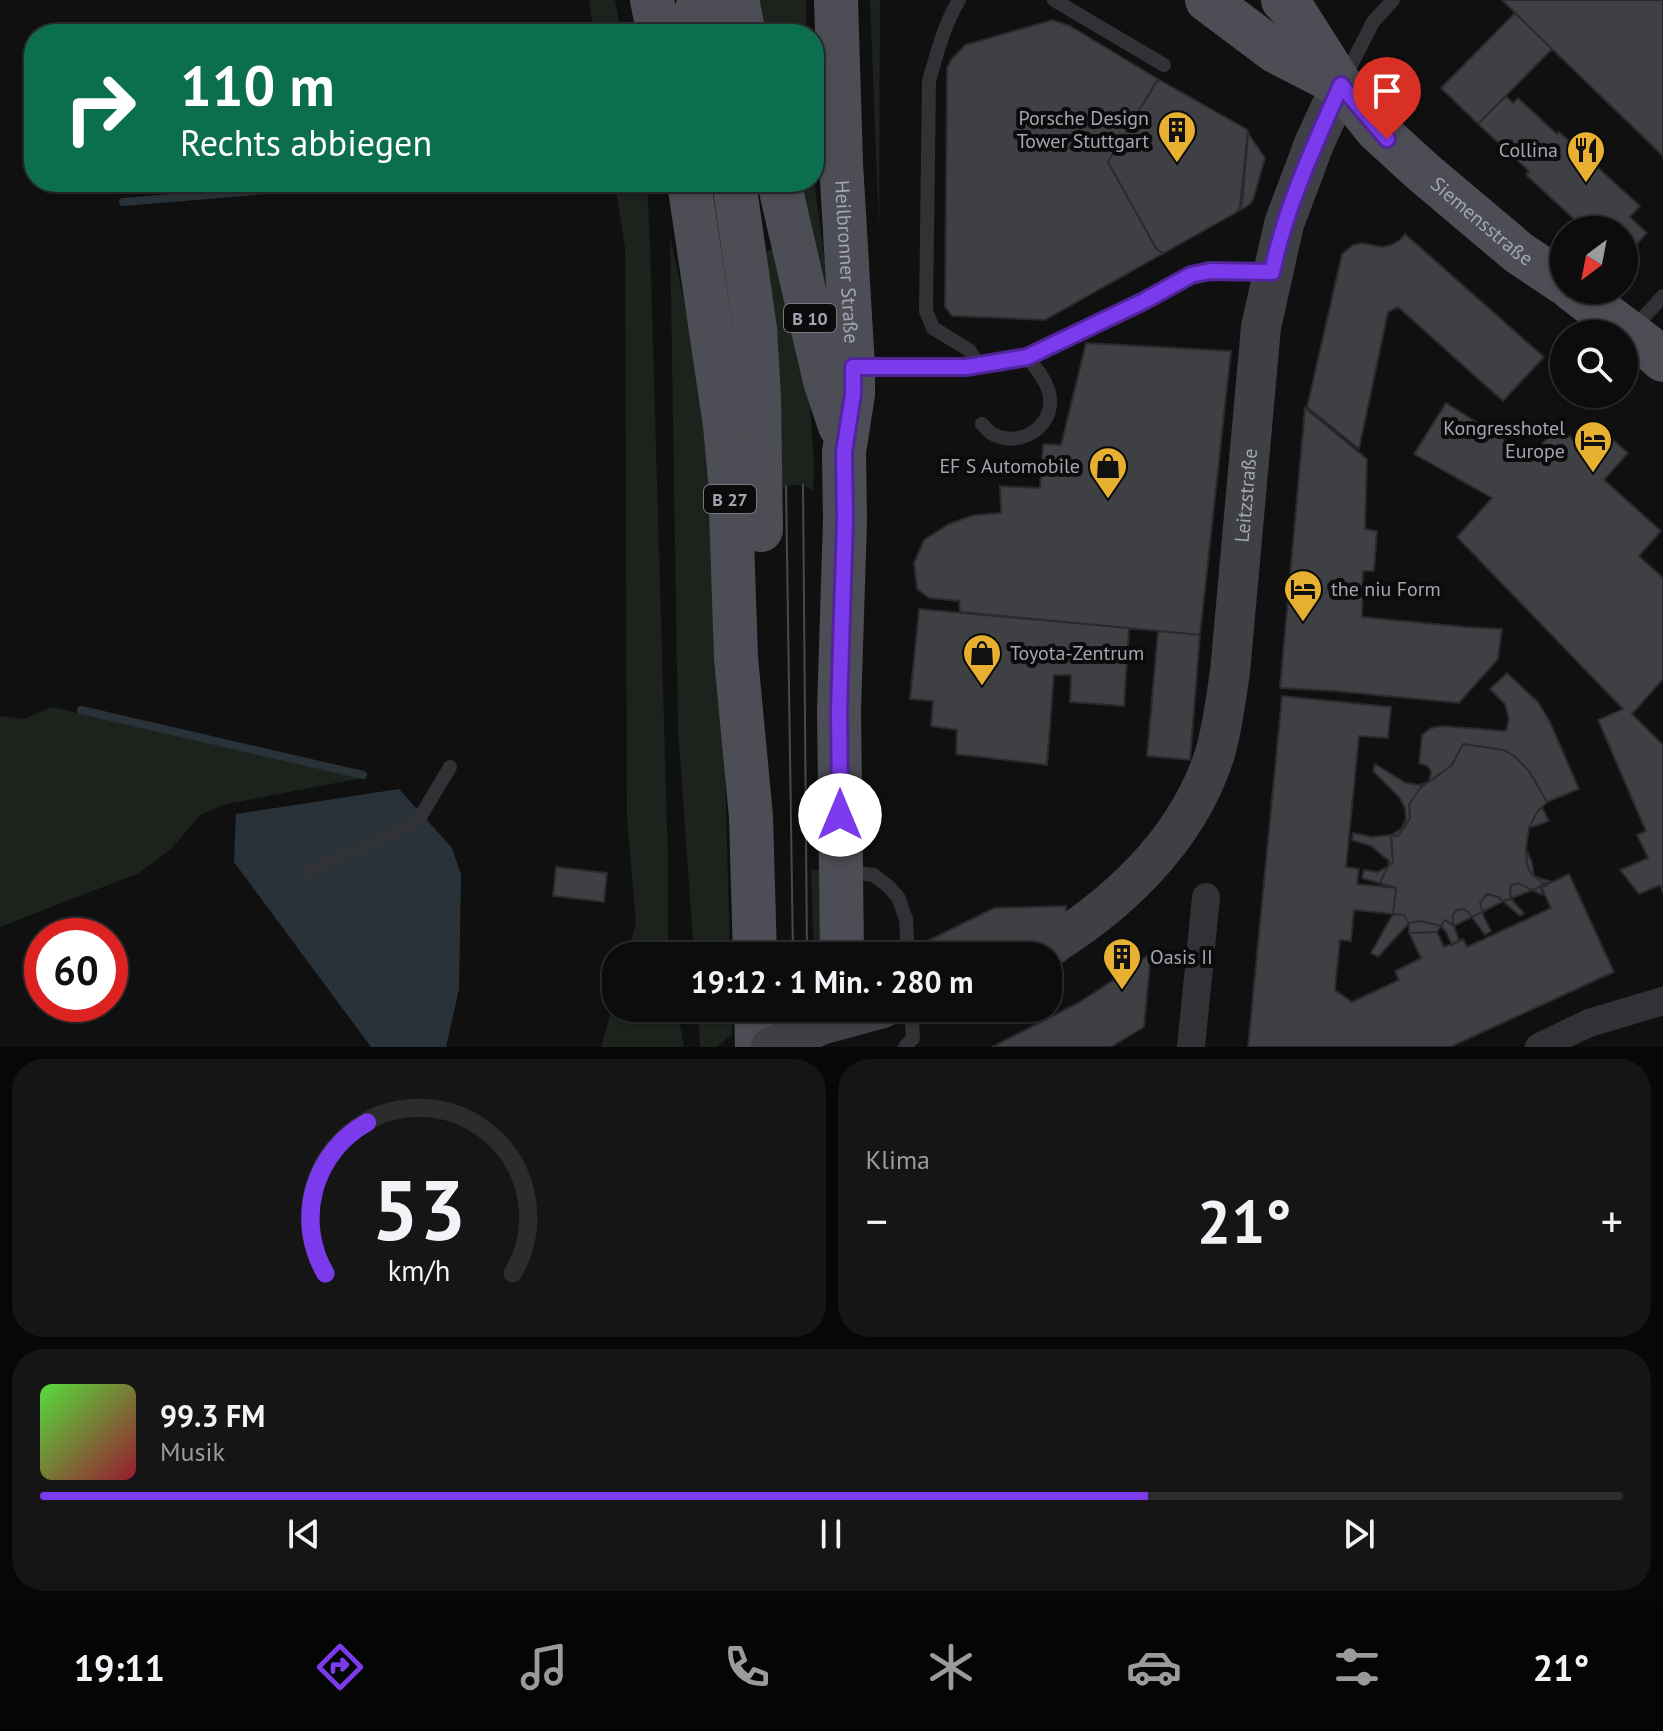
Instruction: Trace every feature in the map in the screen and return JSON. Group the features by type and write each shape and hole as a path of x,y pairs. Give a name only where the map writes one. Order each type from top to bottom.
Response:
{"main road":[{"path":"652,0 657,24"},
{"name":"Heilbronner Straße","path":"836,0 841,163 853,367 853,394 844,452 839,710 842,942"},
{"name":"Siemensstraße","path":"1207,0 1275,51 1341,85"},
{"name":"Siemensstraße","path":"1283,0 1296,14 1341,85 1377,130 1519,253 1550,274"},
{"name":"Leitzstraße","path":"1056,942 1086,923 1124,891 1166,844 1202,786 1215,751 1230,672 1261,327 1284,224 1341,85"},
{"name":"B 27","path":"690,192 725,425 730,480 736,658 751,817"},
{"name":"B 10","path":"735,192 755,329 759,397 762,664 751,817 755,942"},
{"name":"B 10","path":"781,192 844,452"},
{"path":"1593,304 1649,344"},
{"path":"756,1022 757,1047"},
{"path":"771,1047 832,1022"},
{"path":"843,1022 844,1047"}],"street":[{"path":"1191,1047 1206,897"},
{"path":"1539,1047 1589,1023 1663,1001"}],"lane":[{"path":"959,0 939,45 929,81 926,311 933,328 969,350 980,366"},
{"path":"1054,0 1164,65"},
{"path":"1341,85 1373,22 1393,0"},
{"path":"853,367 967,367 1027,357 1191,275 1210,271 1272,272"},
{"path":"1649,344 1663,296"},
{"path":"982,424 992,434 1016,438 1039,428 1048,417 1049,391 1027,357"},
{"path":"306,873 417,822 450,767"},
{"path":"840,872 874,875 889,887 898,897 906,919 907,942"},
{"path":"905,1047 913,1038 912,1022"}],"shaded area":[{"path":"589,0 615,0 619,24 593,24"},
{"path":"755,0 806,0 806,24 760,24"},
{"path":"870,0 880,0 879,231"},
{"path":"617,192 648,192 668,942 631,942 636,923 627,819 625,248"},
{"path":"797,192 815,192 837,346"},
{"path":"670,235 717,461 730,942 693,942 678,728"},
{"path":"776,249 810,405 813,492 802,486 778,488 758,252"},
{"path":"52,707 362,778 226,804 200,815 171,849 139,873 0,927 0,716 24,719"},
{"path":"399,789 452,848 461,875 459,989 446,1047 371,1047 234,862 236,814"},
{"path":"811,869 819,870 821,942 814,942"},
{"path":"608,1022 680,1022 684,1047 601,1047"},
{"path":"699,1022 732,1022 732,1034 717,1047 700,1047"}],"building":[{"path":"1502,0 1663,0 1663,156 1552,49"},
{"path":"1515,13 1552,49 1478,124 1441,88"},
{"path":"1052,20 1070,26 1158,79 1108,162 1157,250 1164,253 1045,320 952,316 945,307 947,68 965,45"},
{"name":"Porsche Design Tower Stuttgart","path":"1158,79 1248,130 1237,212 1164,253 1157,250 1108,162"},
{"path":"1506,96 1513,103 1518,98 1640,206 1631,216 1571,216 1526,175 1529,171 1478,124"},
{"path":"1248,133 1265,158 1253,200 1237,212 1242,204"},
{"path":"1638,225 1647,233 1638,243"},
{"path":"1405,234 1544,357 1503,401 1398,307 1388,312 1359,449 1307,407 1342,254 1353,245 1362,243 1382,247 1391,245"},
{"name":"EF S Automobile","path":"1086,343 1231,351 1200,635 960,612 959,601 929,598 917,589 914,563 924,540 949,524 974,515 1001,513 1000,486 1040,488 1043,444 1061,445"},
{"path":"1446,403 1523,451 1523,457 1527,459 1533,456 1557,425 1594,459 1612,439 1628,453 1604,480 1661,531 1639,556 1663,578 1663,679 1632,714 1663,745 1663,893 1660,885 1639,894 1620,870 1648,858 1637,835 1646,831 1598,720 1623,709 1457,537 1492,498 1414,454"},
{"path":"1305,408 1367,459 1365,529 1377,531 1374,571 1363,571 1362,617 1502,629 1498,659 1459,703 1280,688"},
{"name":"Toyota-Zentrum","path":"919,609 1129,628 1124,706 1070,702 1071,675 1054,675 1047,765 956,754 957,730 931,726 933,701 910,699"},
{"path":"1158,631 1200,635 1190,760 1147,756"},
{"path":"1507,673 1538,702 1579,789 1547,802 1542,807 1549,821 1529,828 1526,849 1534,876 1549,881 1454,926 1445,920 1437,932 1409,933 1409,923 1404,915 1393,914 1396,888 1380,883 1393,862 1391,835 1398,836 1410,818 1409,805 1421,787 1429,782 1431,771 1419,763 1422,735 1431,728 1442,726 1506,731 1509,719 1505,704 1490,689"},
{"path":"1282,696 1391,707 1388,738 1359,736 1346,867 1359,869 1357,884 1396,888 1393,914 1354,910 1351,941 1340,940 1335,990 1352,1002 1399,980 1395,971 1421,958 1409,933 1437,932 1444,947 1463,939 1467,947 1551,908 1541,887 1569,874 1614,972 1450,1047 1248,1047"},
{"path":"1463,744 1504,750 1529,771 1547,802 1537,812 1529,828 1527,864 1530,872 1546,886 1541,887 1542,895 1518,883 1512,885 1511,899 1524,913 1520,916 1498,897 1487,894 1480,903 1491,931 1485,935 1468,912 1457,910 1453,914 1453,922 1459,941 1452,945 1441,926 1421,921 1409,923 1378,957 1371,953 1393,914 1396,888 1362,878 1364,870 1378,872 1388,866 1389,861 1371,846 1352,840 1353,833 1372,837 1391,835 1401,829 1406,819 1399,797 1373,771 1375,764 1406,783 1419,785 1429,782 1452,765"},
{"path":"556,867 607,873 604,902 553,896"},
{"path":"1066,906 1065,961 1062,962 1062,942 925,942 994,908"},
{"name":"Oasis II","path":"1151,953 1144,1027 1111,1047 992,1047 1041,1022 1062,1022 1062,1011"}],"waterway":[{"path":"123,202 242,192"},
{"path":"81,710 363,775"}],"tram line":[{"path":"803,485 807,942"},
{"path":"786,486 793,942"},
{"path":"793,1022 794,1047"},
{"path":"807,1022 807,1047"}],"place":[{"name":"Porsche Design Tower Stuttgart","path":"1177,164"},
{"name":"Collina","path":"1586,184"},
{"name":"Kongresshotel Europe","path":"1593,474"},
{"name":"EF S Automobile","path":"1108,500"},
{"name":"the niu Form","path":"1303,623"},
{"name":"Toyota-Zentrum","path":"982,687"},
{"name":"Oasis II","path":"1122,991"}],"route":[{"path":"840,815 844,452 853,394 853,367 967,367 1027,357 1191,275 1210,271 1272,272 1299,182 1341,85 1387,139"}]}
